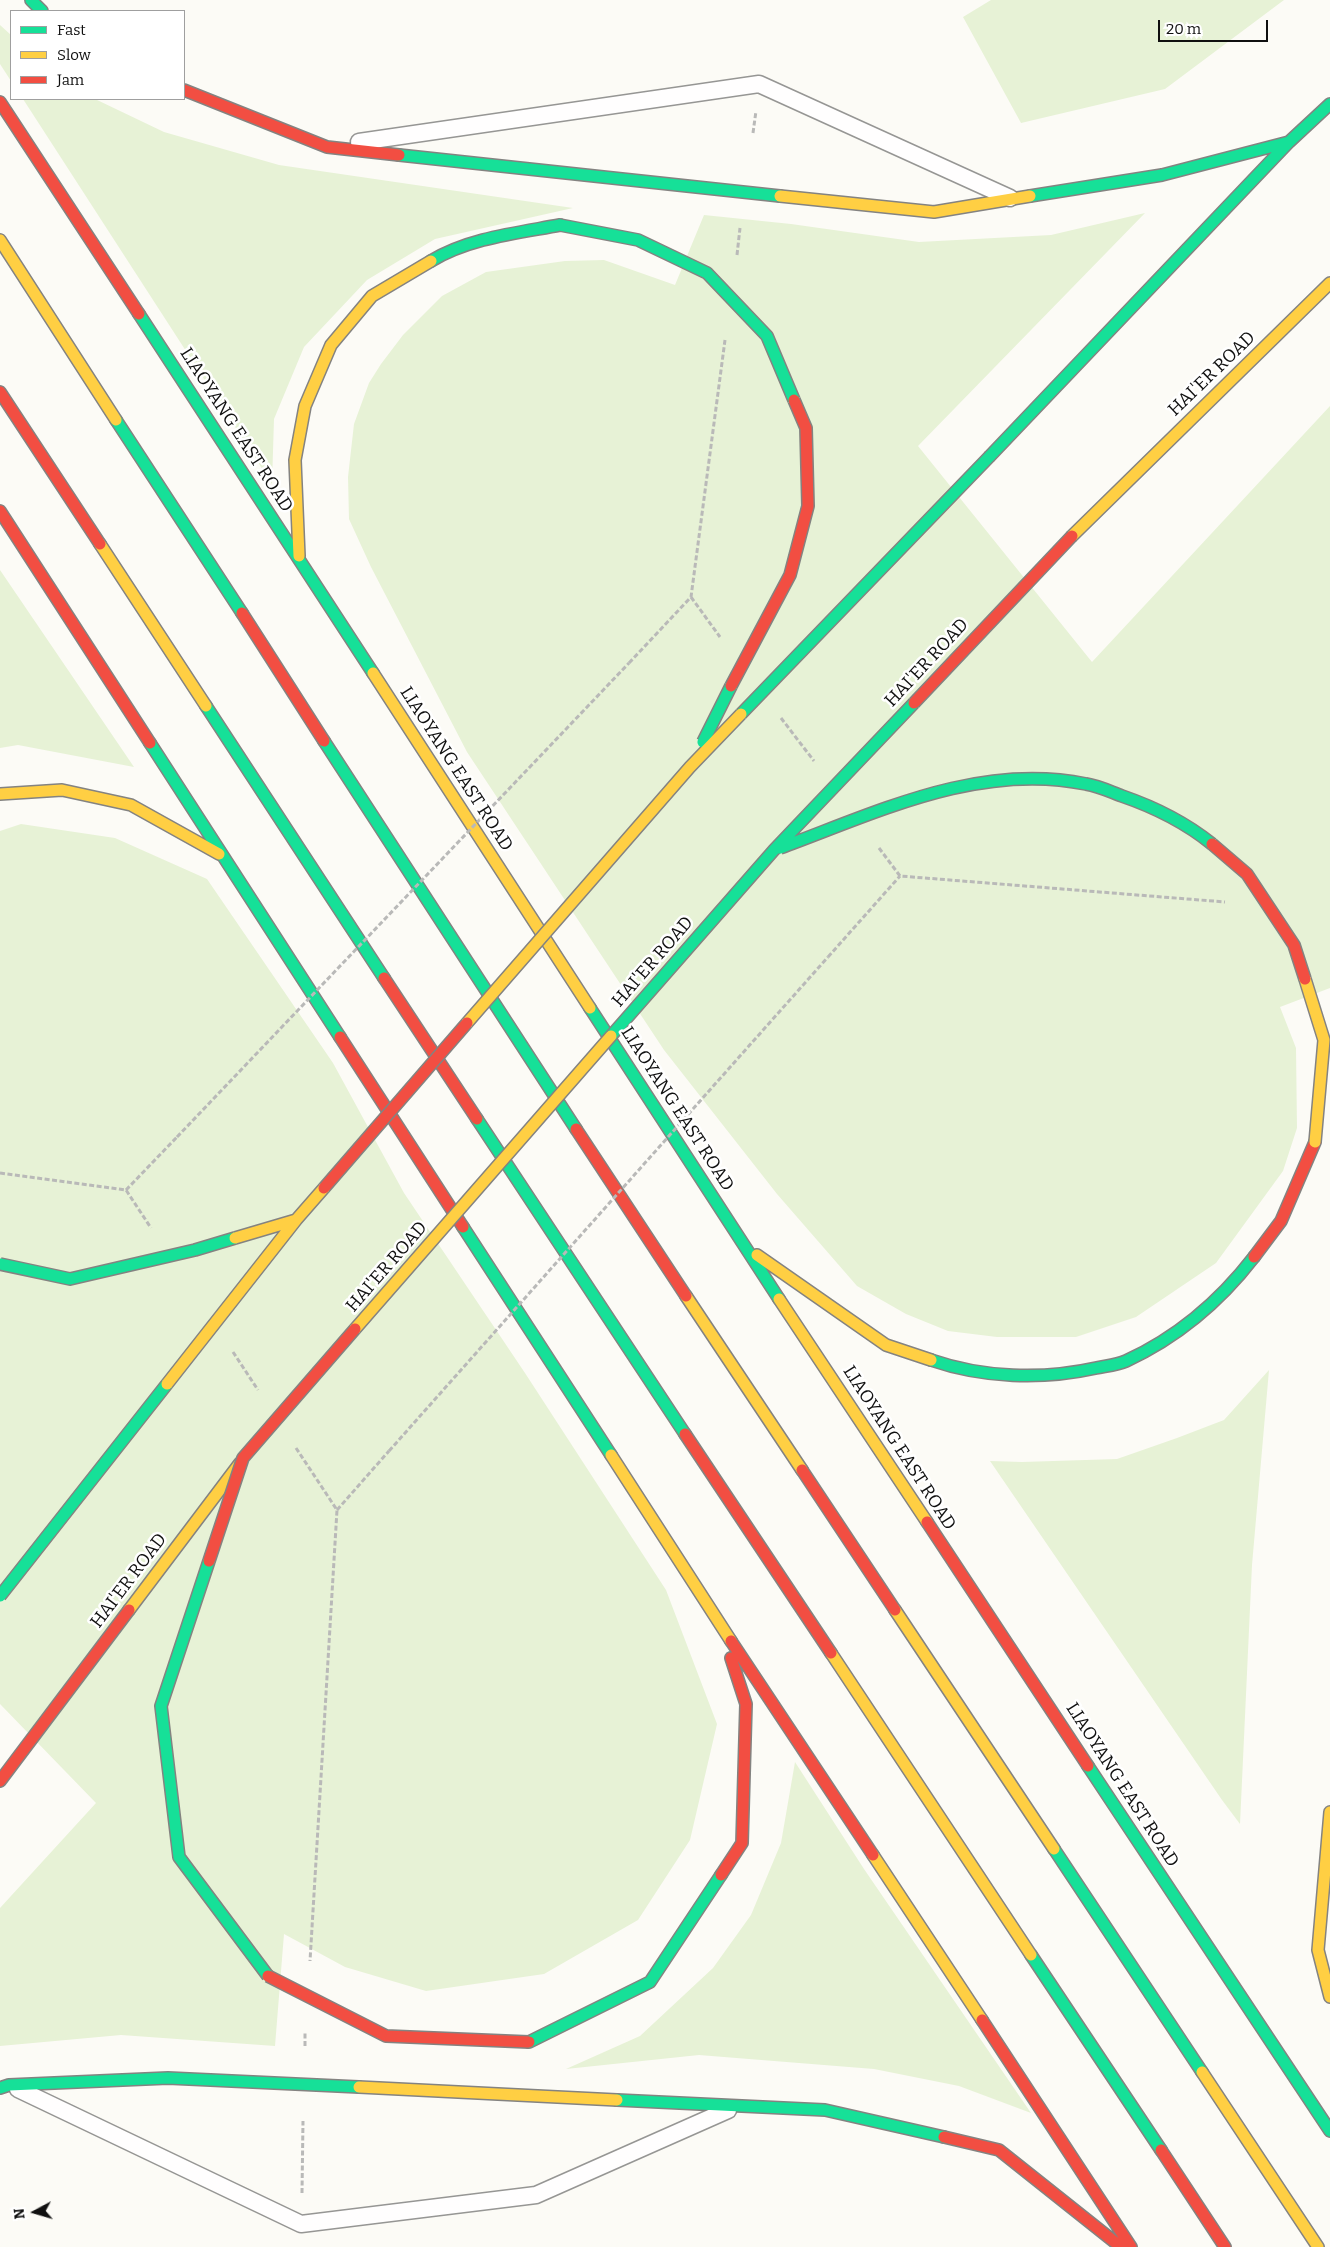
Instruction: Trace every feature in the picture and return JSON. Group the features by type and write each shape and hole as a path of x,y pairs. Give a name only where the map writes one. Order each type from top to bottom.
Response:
{"main road":[{"path":"31,0 41,10"},
{"path":"185,90 327,147 934,212 1162,175 1289,142"},
{"name":"LIAOYANG EAST ROAD","path":"0,102 300,560 745,1247 1330,2131"},
{"path":"0,1596 296,1220 690,767 1289,142 1330,104"},
{"path":"300,560 295,460 304,406 331,345 372,296 442,254 492,237 560,225 638,240 707,273 767,336 806,428 808,506 790,576 755,639 690,767"},
{"path":"0,240 590,1151 1318,2247"},
{"name":"HAI'ER ROAD","path":"0,1781 243,1458 774,850 1072,536 1330,283"},
{"path":"0,392 545,1223 1225,2247"},
{"path":"0,511 721,1625 1131,2247"},
{"path":"745,1247 886,1345 958,1367 1014,1376 1068,1374 1124,1362 1183,1329 1237,1279 1281,1220 1315,1142 1324,1040 1294,945 1247,874 1202,836 1148,804 1087,784 1031,778 978,782 939,790 774,850"},
{"path":"0,794 62,790 131,805 221,855"},
{"path":"0,1264 70,1279 194,1250 296,1220"},
{"path":"243,1458 161,1706 179,1857 266,1975 386,2036 529,2042 650,1982 742,1843 746,1704 721,1625"},
{"path":"1330,1812 1318,1950 1330,1997"},
{"path":"4,2086 168,2078 825,2110 999,2150 1121,2247"}],"lane":[{"path":"327,147 760,84 1013,200"},
{"path":"4,2086 301,2224 536,2195 735,2106"}],"path":[{"path":"736,258 740,228"},
{"path":"0,1173 126,1190 691,597 726,335"},
{"path":"691,597 721,637"},
{"path":"781,717 816,764"},
{"path":"876,844 900,876 1228,902"},
{"path":"309,1968 337,1510 900,876"},
{"path":"305,2046 306,2027"},
{"path":"301,2224 303,2121"}],"green space":[{"path":"991,0 1284,0 1165,89 1021,123 963,17"},
{"path":"0,25 10,34 10,79 0,64"},
{"path":"24,100 97,100 164,132 279,165 573,208 435,239 367,280 304,347 274,419 272,484"},
{"path":"1145,213 918,446 1092,662 1330,406 1330,988 1280,1007 1296,1048 1297,1128 1283,1171 1216,1263 1136,1317 1076,1337 997,1337 948,1331 906,1314 857,1286 777,1194 664,1050 467,752 371,567 349,519 348,477 354,424 369,383 403,335 442,296 486,272 565,261 604,260 675,285 704,215 791,224 919,242 1051,235"},
{"path":"0,570 134,767 18,745 0,748"},
{"path":"21,824 115,838 207,879 333,1063 404,1193 525,1373 666,1590 717,1724 690,1840 638,1920 544,1974 426,1991 345,1967 284,1934 275,2046 121,2035 0,2046 0,1908 96,1803 0,1704 0,831"},
{"path":"1269,1370 1252,1565 1240,1824 990,1461 1022,1462 1117,1459 1224,1420"},
{"path":"795,1762 864,1869 1031,2113 959,2086 874,2069 699,2055 566,2069 640,2036 713,1968 751,1915 781,1843"}],"traffic: fast":[{"path":"31,0 41,10"},
{"path":"990,456 1289,142 1330,104"},
{"path":"1030,196 1162,175 1289,142"},
{"path":"399,155 780,196"},
{"path":"431,261 446,253 477,242 560,225"},
{"path":"560,225 638,240 707,273 767,336 794,400"},
{"path":"139,314 373,673"},
{"path":"116,420 242,613"},
{"path":"741,714 990,456"},
{"path":"703,742 731,686"},
{"path":"611,1036 774,850 914,703"},
{"path":"206,706 384,978"},
{"path":"324,741 576,1129"},
{"path":"150,743 340,1037"},
{"path":"780,848 892,806 930,794 968,785 1007,780 1046,779 1091,785 1134,800 1181,822 1212,844"},
{"path":"590,1008 779,1299"},
{"path":"477,1119 685,1434"},
{"path":"463,1227 611,1455"},
{"path":"0,1264 70,1279 195,1250 235,1238"},
{"path":"931,1360 971,1371 1013,1375 1076,1372 1122,1362 1144,1352 1180,1330 1227,1289 1254,1257"},
{"path":"0,1596 167,1384"},
{"path":"209,1561 161,1706 179,1857 268,1976"},
{"path":"1088,1766 1330,2131"},
{"path":"1054,1849 1202,2072"},
{"path":"529,2042 650,1982 721,1875"},
{"path":"1031,1955 1161,2150"},
{"path":"0,2088 9,2085 168,2078 359,2087"},
{"path":"617,2100 825,2110 944,2137"}],"traffic: slow":[{"path":"780,196 934,212 1030,196"},
{"path":"0,240 116,420"},
{"path":"299,556 295,460 305,406 331,345 372,296 431,261"},
{"path":"1072,536 1330,283"},
{"path":"100,544 206,706"},
{"path":"373,673 590,1008"},
{"path":"467,1023 690,767 741,714"},
{"path":"0,794 62,790 131,805 219,854"},
{"path":"1305,979 1324,1040 1315,1142"},
{"path":"355,1329 611,1036"},
{"path":"167,1384 296,1220 324,1188"},
{"path":"235,1238 296,1220"},
{"path":"757,1255 886,1345 931,1360"},
{"path":"686,1296 802,1470"},
{"path":"779,1299 927,1522"},
{"path":"611,1455 731,1641"},
{"path":"129,1610 240,1463"},
{"path":"895,1610 1054,1849"},
{"path":"831,1653 1031,1955"},
{"path":"1330,1812 1318,1950 1330,1997"},
{"path":"873,1855 982,2020"},
{"path":"1202,2072 1318,2247"},
{"path":"359,2087 617,2100"}],"traffic: jam":[{"path":"185,90 327,147 399,155"},
{"path":"0,102 139,314"},
{"path":"0,392 100,544"},
{"path":"731,686 790,575 808,506 806,428 794,400"},
{"path":"0,511 150,743"},
{"path":"914,703 1072,536"},
{"path":"242,613 324,741"},
{"path":"1212,844 1247,874 1294,945 1305,979"},
{"path":"384,978 477,1119"},
{"path":"324,1188 467,1023"},
{"path":"340,1037 463,1227"},
{"path":"576,1129 686,1296"},
{"path":"1254,1257 1281,1221 1315,1142"},
{"path":"209,1561 243,1458 355,1329"},
{"path":"685,1434 831,1653"},
{"path":"802,1470 895,1610"},
{"path":"927,1522 1088,1766"},
{"path":"0,1781 129,1610"},
{"path":"731,1641 873,1855"},
{"path":"721,1875 742,1843 746,1704 731,1658"},
{"path":"268,1976 386,2036 529,2042"},
{"path":"982,2020 1131,2247"},
{"path":"944,2137 999,2150 1121,2247"},
{"path":"1161,2150 1225,2247"}]}
